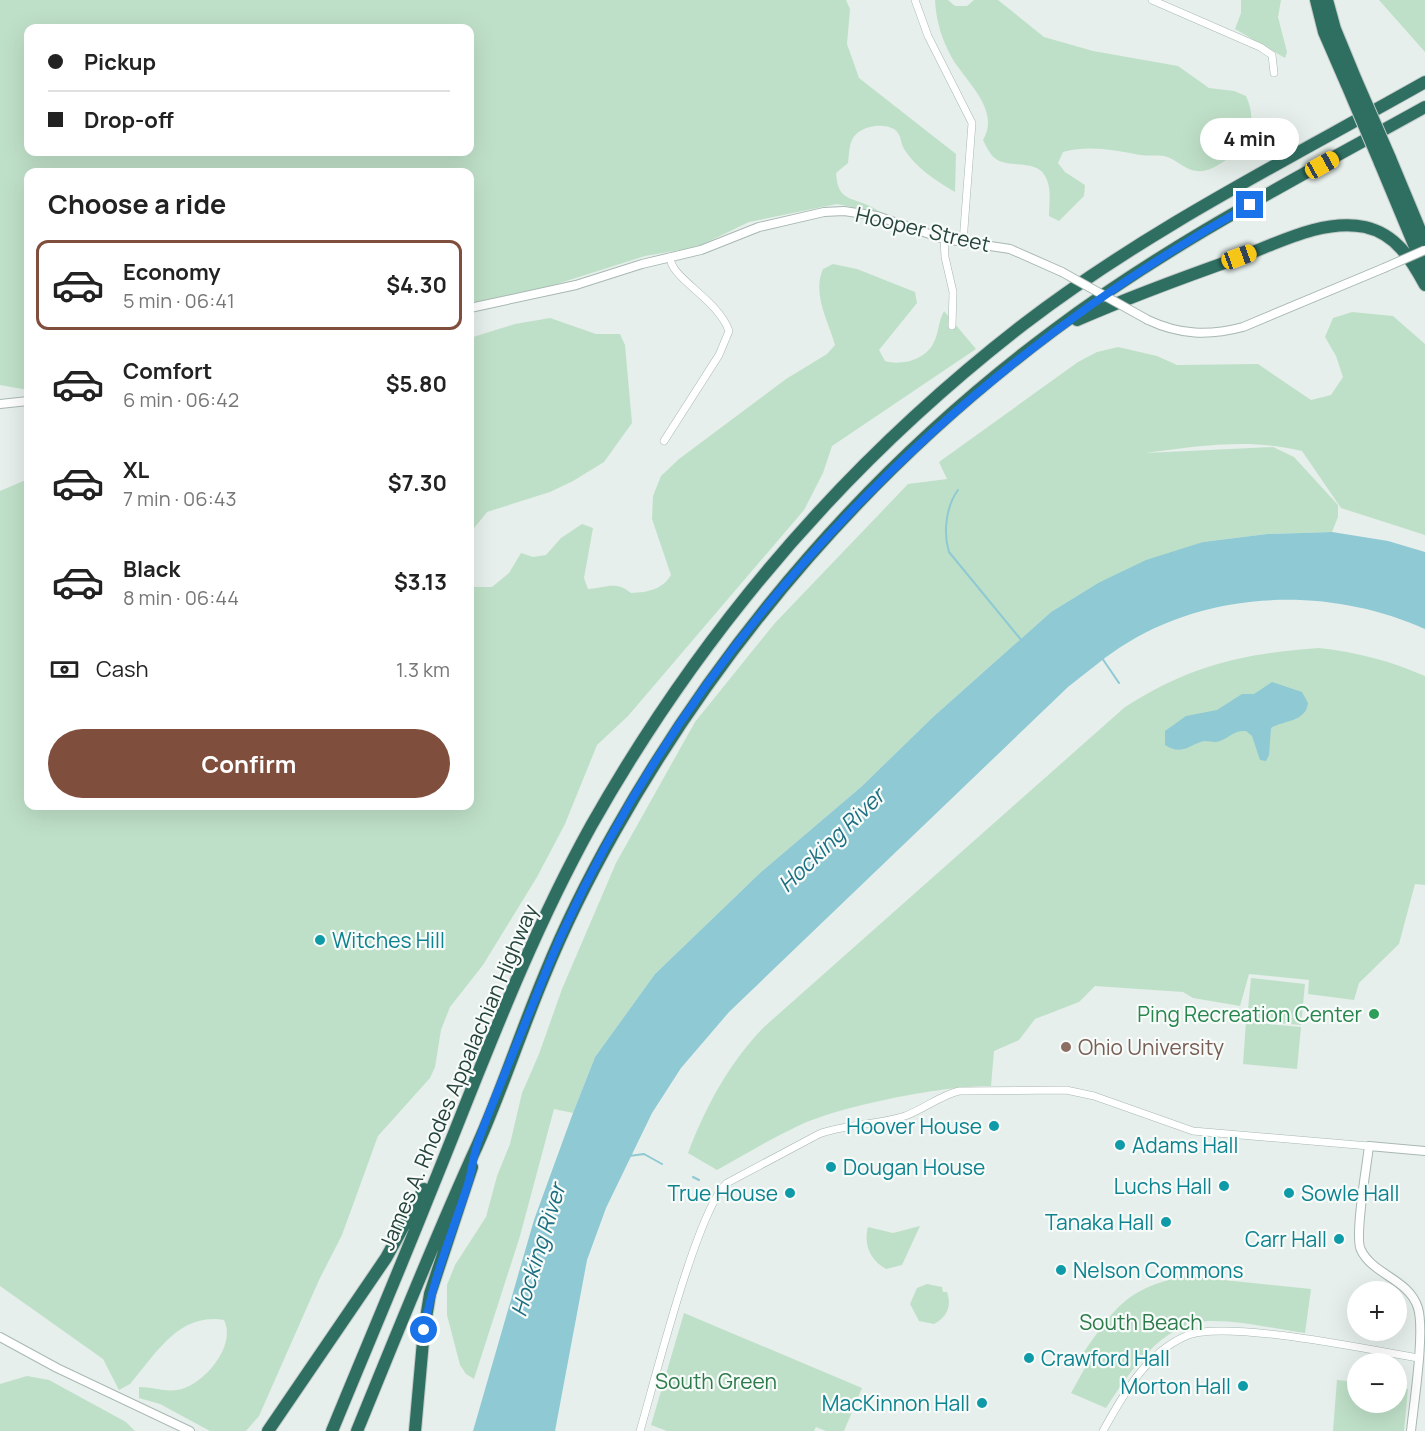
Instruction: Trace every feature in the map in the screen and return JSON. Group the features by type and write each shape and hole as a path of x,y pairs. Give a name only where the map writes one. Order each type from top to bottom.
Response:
{"highway":[{"path":"1316,0 1324,32 1351,82 1385,161 1425,242"},
{"path":"1327,0 1351,82"},
{"path":"1389,102 1425,72"},
{"name":"James A. Rhodes Appalachian Highway","path":"332,1431 431,1191 439,1165 488,1044 545,917 590,828 698,658 804,526 905,425 994,348 1062,296 1168,226 1425,82"},
{"name":"James A. Rhodes Appalachian Highway","path":"357,1431 563,932 647,777 714,675 812,553 878,483 951,413 1054,329 1123,281 1195,236 1425,107"},
{"path":"1385,161 1425,271"},
{"path":"1054,329 1174,281 1305,234 1340,225 1367,227 1394,241 1413,263 1425,285"},
{"path":"415,1431 424,1330 430,1294 468,1184 477,1145"},
{"path":"268,1431 386,1258 439,1165"}],"street":[{"path":"915,0 928,36 972,123 963,242"},
{"path":"1152,0 1260,47 1272,55 1274,73"},
{"name":"Hooper Street","path":"474,307 576,285 701,250 759,227 824,212 877,216 944,239 1010,249 1062,272 1148,320 1185,332 1227,331 1243,327 1425,250"},
{"path":"944,239 945,257 953,292 952,326"},
{"path":"664,441 719,355 729,331 720,312 678,275 670,265 670,257"},
{"path":"0,404 24,401"},
{"path":"640,1431 684,1283 716,1195 727,1183 834,1128 903,1117 946,1095 959,1091 1051,1089 1094,1096 1193,1131 1425,1152"},
{"path":"1369,1146 1358,1243 1367,1259 1405,1287 1416,1302 1422,1322 1411,1431"},
{"path":"1102,1431 1131,1384 1155,1357 1173,1342 1198,1331 1220,1330 1278,1336 1418,1358"},
{"path":"0,1337 57,1368 190,1431"}],"green space":[{"path":"0,0 846,0 850,9 847,44 859,78 956,154 955,192 934,179 914,162 904,149 897,131 883,126 871,127 855,135 850,145 848,163 836,173 840,191 845,196 881,213 837,204 749,222 697,247 645,256 538,290 474,303 474,168 24,168 24,389 0,385"},
{"path":"935,0 948,0 955,6 967,6 974,0 998,0 1044,37 1093,51 1178,66 1209,88 1234,91 1246,96 1251,116 1248,134 1239,149 1231,156 1208,170 1201,171 1188,169 1164,156 1092,149 1063,152 1058,163 1065,172 1085,185 1084,196 1059,221 1049,216 1048,183 1039,169 1003,162 996,159 987,148 983,140 988,118 985,107 948,51 938,23"},
{"path":"1241,0 1281,0 1278,17 1287,52 1285,58 1235,29 1241,13"},
{"path":"1379,0 1425,0 1425,52"},
{"path":"833,264 857,269 915,292 917,303 879,350 885,361 905,362 925,353 934,342 944,311 976,349 832,446 823,473 804,510 628,716 597,745 565,824 537,877 483,965 450,1007 441,1030 435,1067 430,1078 378,1136 342,1235 319,1280 259,1416 246,1431 210,1431 160,1404 139,1398 139,1387 177,1390 187,1387 207,1373 222,1353 226,1341 227,1330 224,1320 208,1319 194,1322 181,1329 159,1348 130,1384 119,1390 103,1359 0,1286 0,491 24,481 24,810 474,810 474,587 492,587 509,573 521,553 533,557 546,555 561,538 582,524 593,528 584,578 588,589 615,586 631,593 649,591 663,584 671,575 652,519 653,496 661,476 679,459 786,379 827,354 835,345 820,297 820,278 823,269"},
{"path":"1352,312 1393,316 1425,344 1425,535 1341,508 1302,451 1282,447 1243,444 1146,453 1273,447 1294,457 1338,505 1338,517 1332,532 1267,534 1203,542 1098,583 1051,612 933,717 861,787 761,872 655,974 595,1057 573,1113 554,1109 520,1236 474,1379 466,1374 460,1365 447,1315 447,1285 455,1265 486,1217 497,1176 510,1144 522,1093 539,1054 562,989 616,863 695,722 775,623 908,484 947,479 939,462 1078,362 1097,352 1118,347 1157,356 1177,365 1258,364 1311,400 1331,395 1343,377 1336,356 1325,337 1333,318"},
{"path":"550,318 596,334 620,334 625,345 632,423 604,462 550,492 487,512 474,528 474,337 515,324"},
{"path":"1319,648 1373,658 1425,676 1425,885 1415,884 1399,944 1359,983 1354,1000 1308,994 1309,980 1249,974 1240,1006 1193,998 1183,992 1095,986 1079,1002 1035,1019 1019,1040 994,1051 991,1086 947,1089 893,1098 816,1118 717,1170 688,1153 729,1070 764,1027 1125,707 1172,681 1218,664 1265,654"},
{"path":"1251,978 1305,984 1301,1025 1247,1020"},
{"path":"1246,1022 1301,1027 1297,1069 1243,1064"},
{"path":"920,1226 902,1265 886,1269 872,1257 867,1240 868,1227 893,1233"},
{"name":"South Beach","path":"1185,1276 1311,1289 1305,1333 1232,1322 1208,1321 1191,1324 1161,1340 1148,1352 1136,1365 1106,1408 1071,1393 1092,1355 1084,1352 1115,1311 1136,1293 1150,1286"},
{"path":"927,1284 942,1287 943,1292 947,1292 949,1302 947,1311 934,1324 919,1321 910,1304 917,1288"},
{"name":"South Green","path":"684,1313 862,1388 844,1431 826,1431 816,1427 814,1431 667,1431 651,1425"},
{"path":"27,1376 49,1380 126,1422 135,1431 0,1431 0,1384"},
{"path":"1337,1380 1347,1381 1347,1413 1406,1413 1404,1431 1333,1431"}],"water":[{"name":"Hocking River","path":"1332,532 1388,541 1425,552 1425,629 1388,615 1349,606 1309,601 1269,600 1230,605 1191,614 1154,628 1119,648 1068,687 729,1012 681,1068 652,1113 606,1208 587,1260 555,1431 473,1431 534,1220 595,1057 655,974 761,872 861,787 933,717 1051,612 1098,583 1146,560 1203,542 1267,534"},
{"path":"1272,682 1302,692 1308,703 1299,717 1271,728 1269,755 1266,761 1260,760 1252,736 1246,731 1235,733 1218,742 1205,741 1177,750 1165,745 1165,731 1186,716 1217,710 1242,694 1254,694"}],"waterway":[{"path":"958,490 948,512 946,537 949,552 1022,641"},
{"path":"1102,658 1119,683"},
{"path":"629,1156 644,1154 662,1164"},
{"path":"693,1177 699,1180"}],"place":[{"name":"Witches Hill","path":"320,940"},
{"name":"Ping Recreation Center","path":"1374,1014"},
{"name":"Ohio University","path":"1066,1047"},
{"name":"Hoover House","path":"994,1126"},
{"name":"Adams Hall","path":"1120,1145"},
{"name":"Dougan House","path":"831,1167"},
{"name":"Luchs Hall","path":"1224,1186"},
{"name":"True House","path":"790,1193"},
{"name":"Sowle Hall","path":"1289,1193"},
{"name":"Tanaka Hall","path":"1166,1222"},
{"name":"Carr Hall","path":"1339,1239"},
{"name":"Nelson Commons","path":"1061,1270"},
{"name":"Crawford Hall","path":"1029,1358"},
{"name":"Morton Hall","path":"1243,1386"},
{"name":"MacKinnon Hall","path":"982,1403"}],"route":[{"path":"424,1330 430,1294 445,1245 468,1184 477,1145 563,932 614,833 647,777 714,675 765,608 812,553 878,483 951,413 1054,329 1123,281 1250,205"}]}
